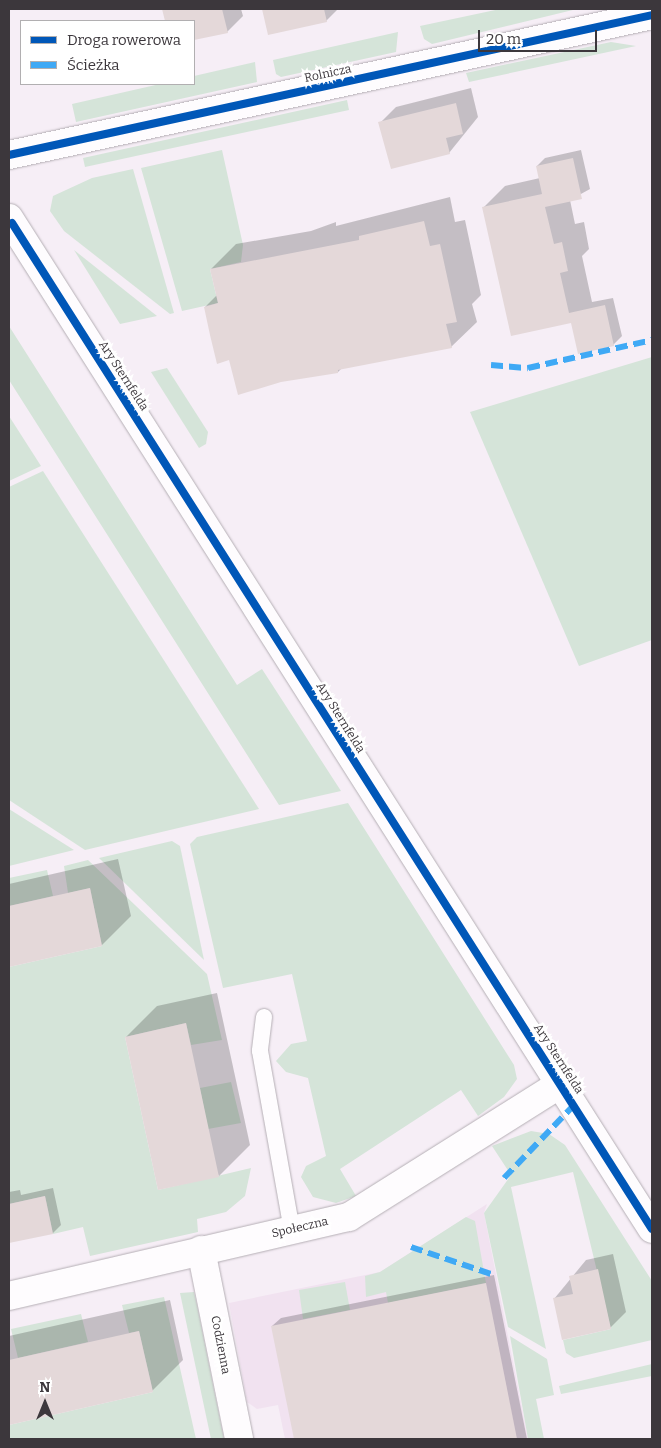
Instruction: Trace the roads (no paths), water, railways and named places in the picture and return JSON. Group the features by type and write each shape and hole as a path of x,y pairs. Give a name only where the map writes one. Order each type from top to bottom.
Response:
{"street":[{"name":"Rolnicza","path":"9,155 652,15"},
{"name":"Ary Sternfelda","path":"9,218 652,1229"},
{"name":"Społeczna","path":"9,1296 349,1217 560,1084"},
{"name":"Codzienna","path":"201,1250 239,1439"}],"lane":[{"path":"264,1017 260,1051 292,1231"}]}
